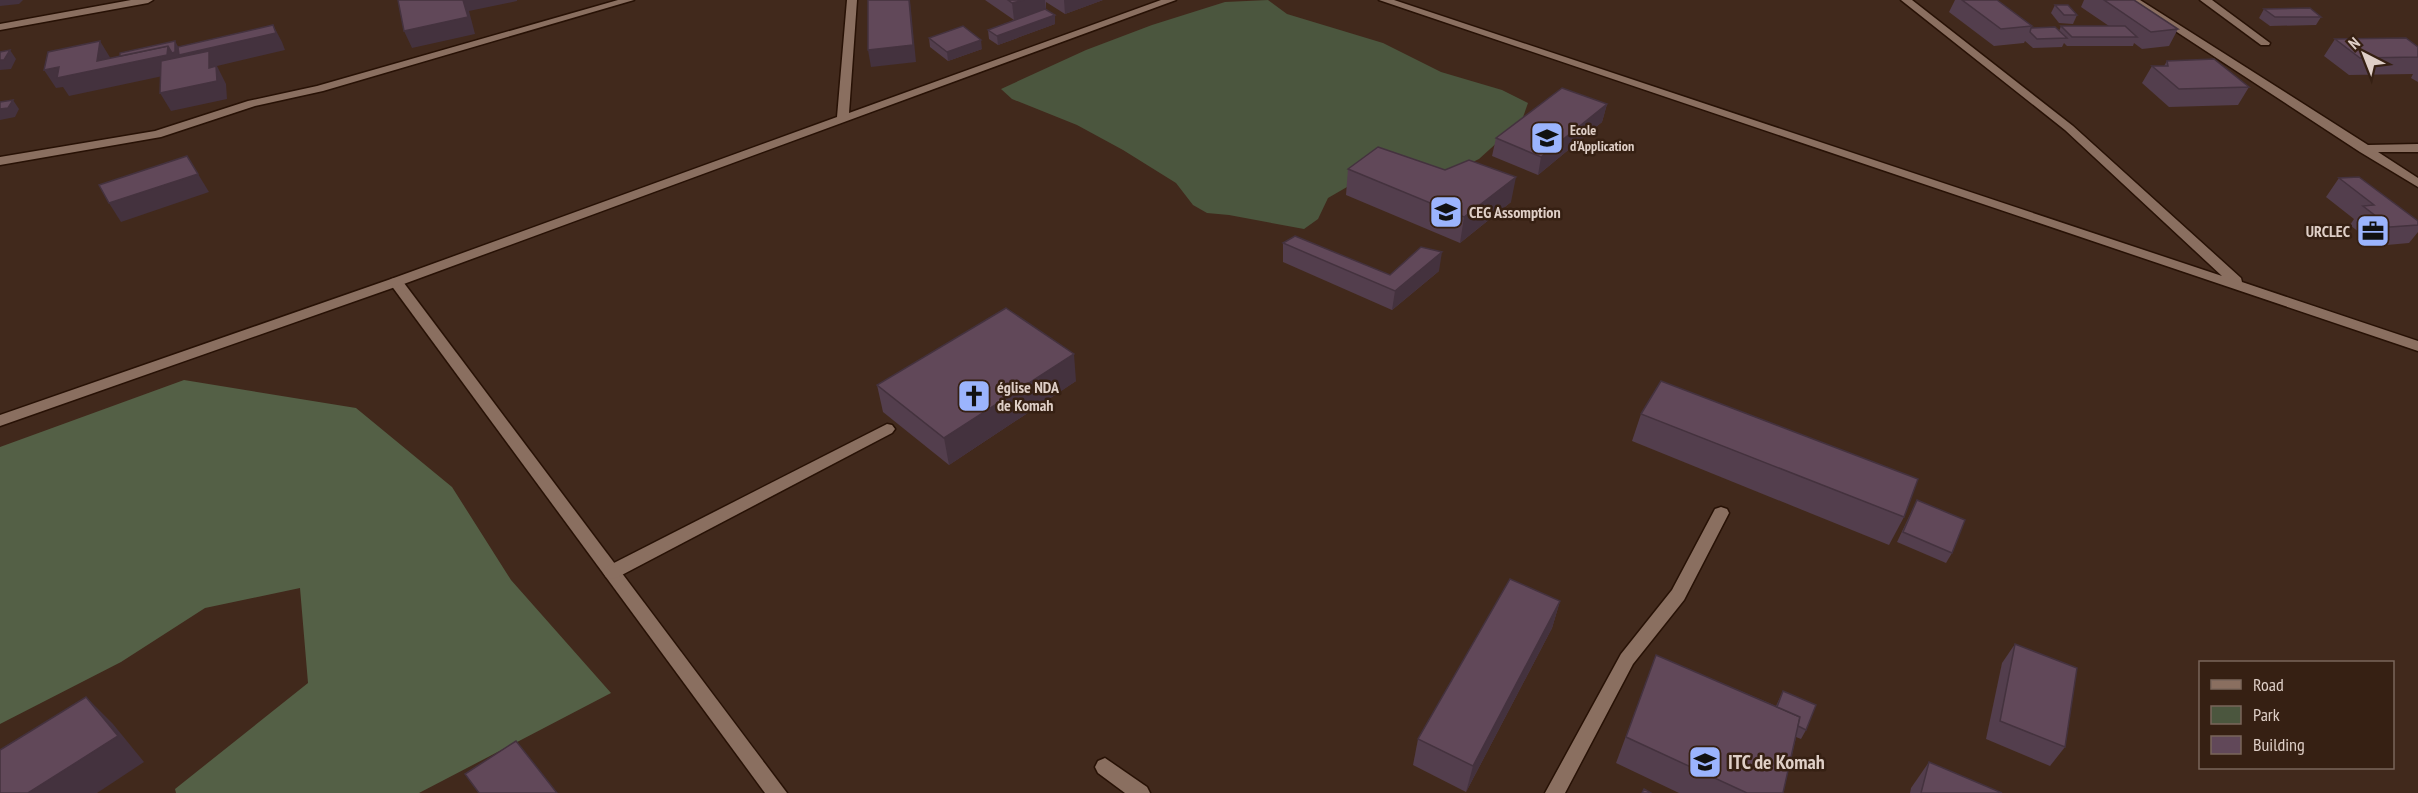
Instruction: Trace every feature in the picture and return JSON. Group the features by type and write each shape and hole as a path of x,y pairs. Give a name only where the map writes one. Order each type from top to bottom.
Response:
{"street":[{"path":"84,11 92,0"},
{"path":"0,27 148,0"},
{"path":"0,161 157,134 252,103 319,89 629,0"},
{"path":"843,120 852,0"},
{"path":"0,421 396,282 1171,0"},
{"path":"1384,0 2418,346"},
{"path":"1906,0 2069,128 2241,285"},
{"path":"2133,0 2418,183"},
{"path":"2196,0 2207,1 2265,43"},
{"path":"2364,149 2418,148"},
{"path":"396,282 777,793"},
{"path":"612,572 887,429"},
{"path":"1555,793 1627,659 1678,595 1721,513"},
{"path":"1105,767 1140,793"}],"green space":[{"path":"1268,0 1287,14 1383,43 1441,72 1502,90 1528,103 1522,120 1479,159 1444,176 1347,187 1328,198 1318,219 1304,229 1207,213 1193,205 1176,183 1123,150 1077,125 1012,99 1001,89 1086,50 1152,25 1225,2"},
{"path":"184,380 356,408 452,487 511,580 611,693 419,793 176,793 175,789 308,683 300,588 205,608 121,662 0,724 0,447"}],"building":[{"path":"398,0 463,0 468,17 404,31"},
{"path":"868,0 909,0 913,45 868,50"},
{"path":"1008,0 1024,0 1012,3"},
{"path":"1962,0 1997,0 2032,26 2001,29"},
{"path":"2104,0 2134,0 2178,29 2151,32"},
{"path":"2055,5 2068,5 2077,15 2064,15"},
{"path":"2310,8 2321,17 2275,17 2264,9"},
{"path":"1045,9 1055,15 997,36 988,30"},
{"path":"273,25 276,33 179,55 178,47"},
{"path":"963,26 981,40 947,52 929,38"},
{"path":"2061,26 2125,26 2137,37 2072,37"},
{"path":"2055,27 2067,38 2037,39 2030,32 2031,28"},
{"path":"2406,38 2418,47 2418,57 2360,58 2335,39"},
{"path":"100,41 97,61 168,46 167,55 57,78 59,67 44,70 48,52"},
{"path":"175,41 175,52 172,53 168,46 120,56 120,53"},
{"path":"10,50 4,60 0,60 0,52"},
{"path":"209,51 209,68 216,66 217,81 160,93 161,61"},
{"path":"2214,59 2249,87 2179,89 2152,66 2168,66 2167,61"},
{"path":"1562,88 1607,104 1541,157 1496,138"},
{"path":"13,100 8,108 0,109 0,102"},
{"path":"1378,147 1445,170 1469,160 1516,177 1464,217 1348,169"},
{"path":"187,156 198,174 109,203 99,185"},
{"path":"2359,177 2418,221 2418,225 2390,227 2363,206 2374,205 2339,178"},
{"path":"1295,236 1390,275 1421,247 1442,252 1395,291 1283,243"},
{"path":"1006,308 1074,354 944,438 877,385"},
{"path":"1661,381 1918,479 1904,517 1641,414"},
{"path":"1917,500 1965,520 1952,553 1903,532"},
{"path":"1510,579 1560,601 1473,766 1418,739"},
{"path":"2015,644 2077,668 2065,747 2000,721"},
{"path":"1656,655 1800,717 1783,793 1747,793 1626,737"},
{"path":"1783,691 1816,705 1806,730 1798,726 1800,717 1777,707"},
{"path":"86,697 118,736 28,793 0,793 0,750"},
{"path":"516,741 557,793 479,793 465,774"},
{"path":"1929,762 2002,793 1921,793"}],"place":[{"name":"Ecole d'Application","path":"1547,138"},
{"name":"CEG Assomption","path":"1446,212"},
{"name":"URCLEC","path":"2373,231"},
{"name":"église NDA de Komah","path":"974,396"},
{"name":"ITC de Komah","path":"1705,762"}]}
